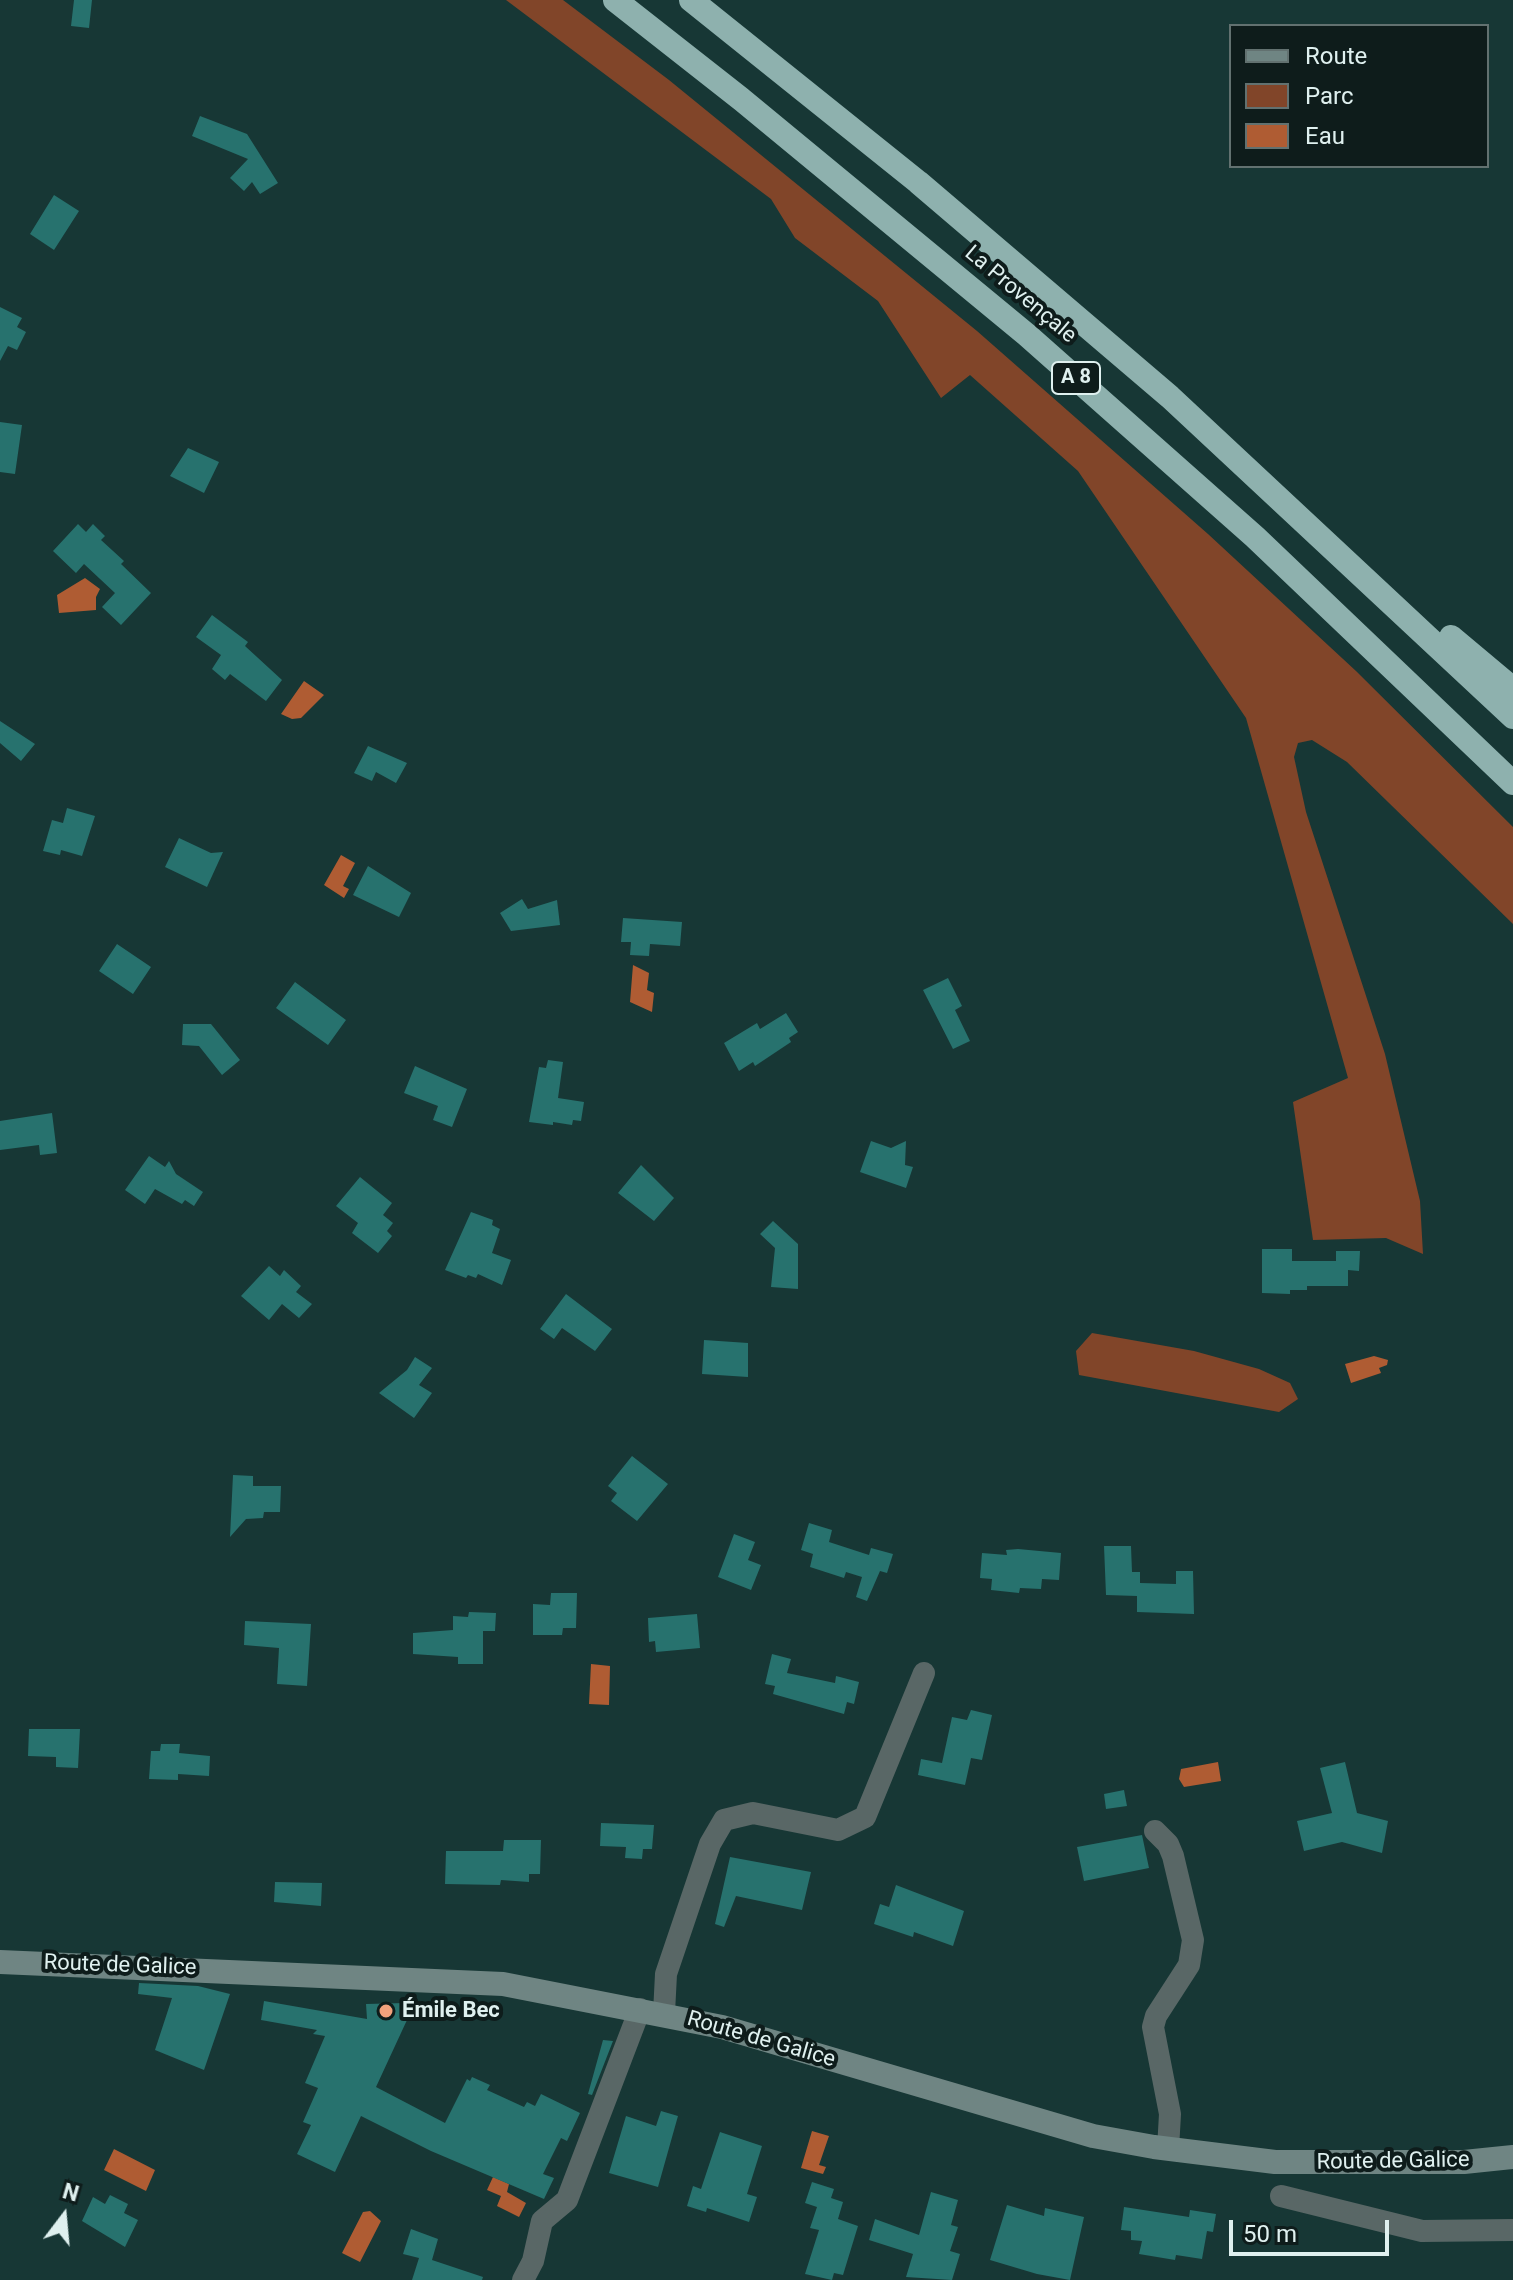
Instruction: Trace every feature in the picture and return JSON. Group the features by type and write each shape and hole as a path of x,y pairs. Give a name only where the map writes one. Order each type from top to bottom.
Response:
{"highway":[{"name":"La Provençale","path":"615,0 753,108 1027,335 1255,537 1513,783"},
{"name":"La Provençale","path":"691,0 918,182 1051,294 1288,504 1513,717"},
{"path":"1288,504 1513,689"}],"main road":[{"name":"Route de Galice","path":"0,1962 503,1984 652,2011 1093,2136 1168,2149 1275,2162 1464,2162 1513,2157"}],"street":[{"path":"523,2280 533,2261 542,2221 567,2200 652,2011 710,1844 724,1820 753,1813 838,1830 865,1817 924,1673"},
{"path":"1155,1831 1168,1844 1173,1856 1193,1940 1189,1965 1156,2016 1153,2027 1170,2114 1168,2149"},
{"path":"1281,2196 1422,2231 1513,2230"}],"green space":[{"path":"506,0 563,0 669,80 977,331 1208,534 1356,671 1513,827 1513,924 1347,762 1312,740 1298,743 1294,757 1306,812 1385,1054 1420,1201 1423,1254 1386,1238 1313,1240 1293,1102 1348,1078 1246,718 1078,471 970,375 941,398 878,301 795,238 771,199"},
{"path":"1092,1333 1194,1351 1259,1369 1290,1383 1298,1399 1279,1412 1079,1375 1076,1351"}],"water":[{"path":"85,578 100,589 96,597 96,610 59,613 57,595"},
{"path":"304,681 324,695 301,718 292,719 281,714"},
{"path":"341,855 355,863 343,886 349,889 344,898 324,885"},
{"path":"633,965 649,973 647,990 654,993 652,1012 630,1002"},
{"path":"1374,1356 1388,1360 1387,1365 1379,1368 1381,1373 1351,1383 1345,1364"},
{"path":"591,1664 610,1666 609,1705 589,1704"},
{"path":"1218,1762 1221,1781 1184,1787 1179,1779 1181,1769"},
{"path":"812,2131 829,2136 819,2165 826,2167 823,2174 801,2168"},
{"path":"114,2149 155,2170 146,2191 104,2170"},
{"path":"493,2177 509,2184 507,2192 526,2203 519,2217 497,2206 501,2196 487,2190"},
{"path":"370,2211 381,2221 360,2262 342,2253 363,2212"}],"building":[{"path":"74,0 92,0 89,28 71,26"},
{"path":"200,116 247,134 278,183 260,194 252,182 244,191 230,178 248,159 192,136"},
{"path":"54,195 79,211 54,250 30,234"},
{"path":"0,307 22,318 17,327 26,332 17,350 8,346 0,361"},
{"path":"0,422 22,425 15,474 0,472"},
{"path":"188,448 219,462 204,493 170,476"},
{"path":"78,524 86,532 93,524 105,536 101,540 124,561 121,564 151,593 121,625 102,607 115,593 84,564 76,573 53,551"},
{"path":"212,615 248,642 245,646 282,680 266,701 230,674 225,680 212,669 221,655 196,637"},
{"path":"0,721 35,744 21,761 0,743"},
{"path":"368,746 407,763 396,783 376,772 372,781 354,773"},
{"path":"67,808 95,816 82,856 61,850 60,855 43,851 52,820 63,823"},
{"path":"179,838 211,853 223,852 207,887 165,867"},
{"path":"368,866 411,893 399,917 353,895"},
{"path":"522,899 528,909 557,900 560,925 511,931 500,913"},
{"path":"623,918 682,922 680,946 650,944 649,956 630,955 631,942 621,942"},
{"path":"117,944 151,967 133,994 99,971"},
{"path":"948,978 962,1006 955,1010 970,1041 953,1049 923,990"},
{"path":"295,982 346,1020 328,1045 276,1008"},
{"path":"786,1013 798,1032 789,1038 791,1042 755,1066 753,1062 739,1071 724,1043 757,1023 760,1029"},
{"path":"183,1024 211,1024 240,1060 222,1075 199,1046 182,1045"},
{"path":"548,1060 563,1062 558,1098 584,1102 581,1121 573,1120 572,1125 529,1122 539,1067 546,1068"},
{"path":"415,1066 467,1089 452,1127 433,1120 438,1106 404,1093"},
{"path":"52,1113 57,1153 40,1155 39,1145 0,1150 0,1121"},
{"path":"871,1141 891,1148 906,1141 905,1165 913,1167 906,1188 860,1172"},
{"path":"149,1156 165,1167 169,1161 176,1174 203,1192 194,1206 185,1200 182,1204 155,1189 145,1204 125,1190"},
{"path":"641,1165 674,1198 654,1221 618,1193"},
{"path":"360,1177 392,1203 383,1215 393,1223 387,1231 392,1236 378,1253 352,1233 358,1223 336,1206"},
{"path":"471,1212 493,1220 492,1225 500,1229 492,1253 511,1260 502,1285 478,1274 476,1278 468,1275 466,1278 445,1270"},
{"path":"773,1221 798,1244 798,1289 771,1287 775,1248 760,1234"},
{"path":"1262,1249 1292,1249 1292,1261 1336,1261 1336,1251 1360,1251 1359,1271 1348,1270 1348,1286 1307,1286 1307,1290 1290,1290 1290,1294 1262,1293"},
{"path":"269,1266 280,1276 284,1270 301,1286 296,1292 312,1304 299,1318 282,1304 269,1320 241,1296"},
{"path":"566,1294 612,1329 595,1351 562,1328 554,1339 540,1329"},
{"path":"704,1340 748,1343 748,1377 702,1374"},
{"path":"415,1357 432,1368 419,1385 432,1393 414,1418 379,1393 407,1370"},
{"path":"632,1456 668,1484 637,1521 611,1501 617,1493 608,1486"},
{"path":"233,1475 253,1476 253,1486 281,1486 280,1512 264,1512 263,1518 246,1519 230,1537"},
{"path":"809,1523 832,1530 829,1542 869,1555 871,1548 893,1554 887,1573 880,1571 867,1601 856,1597 862,1577 846,1572 844,1578 810,1567 813,1554 801,1550"},
{"path":"734,1534 755,1542 748,1560 761,1565 751,1590 718,1577"},
{"path":"1104,1546 1131,1546 1132,1572 1140,1572 1140,1583 1176,1584 1176,1571 1193,1571 1194,1614 1137,1612 1137,1596 1106,1595"},
{"path":"1006,1550 1061,1553 1059,1580 1042,1579 1041,1589 1020,1588 1019,1593 991,1590 992,1579 980,1578 982,1553 1007,1555"},
{"path":"551,1593 577,1593 576,1628 563,1628 562,1635 533,1635 533,1604 550,1605"},
{"path":"469,1612 496,1613 495,1631 483,1631 483,1664 458,1664 458,1657 413,1654 413,1633 453,1630 453,1616 468,1617"},
{"path":"697,1614 700,1648 656,1652 655,1641 649,1642 648,1618"},
{"path":"245,1621 311,1624 307,1686 277,1684 279,1648 244,1645"},
{"path":"772,1654 791,1659 787,1673 835,1683 836,1676 859,1682 854,1704 847,1702 844,1714 773,1694 775,1686 765,1684"},
{"path":"971,1710 992,1715 982,1760 971,1758 965,1785 918,1775 921,1759 942,1763 952,1717 967,1720"},
{"path":"29,1729 80,1729 78,1768 56,1767 56,1757 28,1756"},
{"path":"161,1744 180,1744 179,1753 210,1756 209,1776 178,1774 178,1780 149,1779 151,1751 160,1751"},
{"path":"1345,1762 1357,1813 1388,1821 1382,1853 1342,1842 1304,1851 1297,1821 1332,1813 1320,1768"},
{"path":"1124,1790 1127,1806 1106,1809 1104,1794"},
{"path":"601,1823 654,1825 652,1849 643,1849 642,1859 625,1858 626,1847 600,1846"},
{"path":"1142,1835 1149,1868 1084,1881 1077,1847"},
{"path":"504,1840 541,1840 540,1874 529,1874 529,1882 501,1880 500,1885 445,1884 446,1851 503,1851"},
{"path":"730,1857 811,1872 802,1910 736,1896 724,1927 715,1924"},
{"path":"275,1882 322,1883 321,1906 274,1902"},
{"path":"896,1885 964,1911 953,1946 914,1932 913,1937 874,1924 880,1904 889,1907"},
{"path":"139,1983 198,1986 230,1994 204,2070 155,2050 172,1998 138,1994"},
{"path":"264,2001 367,2019 366,2004 405,2003 407,2020 376,2087 445,2123 467,2079 470,2081 472,2077 490,2085 487,2090 524,2107 527,2102 535,2106 541,2094 580,2113 567,2141 561,2138 543,2174 554,2178 544,2199 431,2151 361,2116 335,2172 297,2154 311,2125 303,2122 318,2088 305,2083 325,2036 313,2034 317,2030 261,2020"},
{"path":"603,2040 613,2041 592,2095 588,2094"},
{"path":"661,2111 678,2116 658,2187 609,2173 626,2116 656,2126"},
{"path":"720,2132 762,2146 747,2194 757,2197 749,2222 707,2208 706,2212 687,2206 693,2186 701,2189"},
{"path":"812,2182 834,2189 831,2198 843,2202 838,2219 858,2226 843,2275 834,2273 832,2280 805,2274 819,2230 810,2228 817,2207 805,2203"},
{"path":"931,2192 958,2200 951,2225 958,2227 950,2251 960,2254 952,2280 906,2277 913,2254 869,2240 875,2219 919,2235"},
{"path":"110,2195 128,2204 124,2213 138,2220 125,2247 82,2221 93,2197 105,2204"},
{"path":"1007,2205 1044,2216 1045,2208 1084,2217 1070,2280 990,2260"},
{"path":"1124,2207 1189,2217 1190,2210 1216,2214 1213,2232 1207,2231 1202,2259 1176,2255 1175,2260 1139,2254 1142,2241 1131,2240 1131,2231 1121,2230"},
{"path":"411,2229 438,2239 432,2260 483,2277 482,2280 412,2280 419,2258 403,2254"}],"place":[{"name":"Émile Bec","path":"386,2011"}]}
